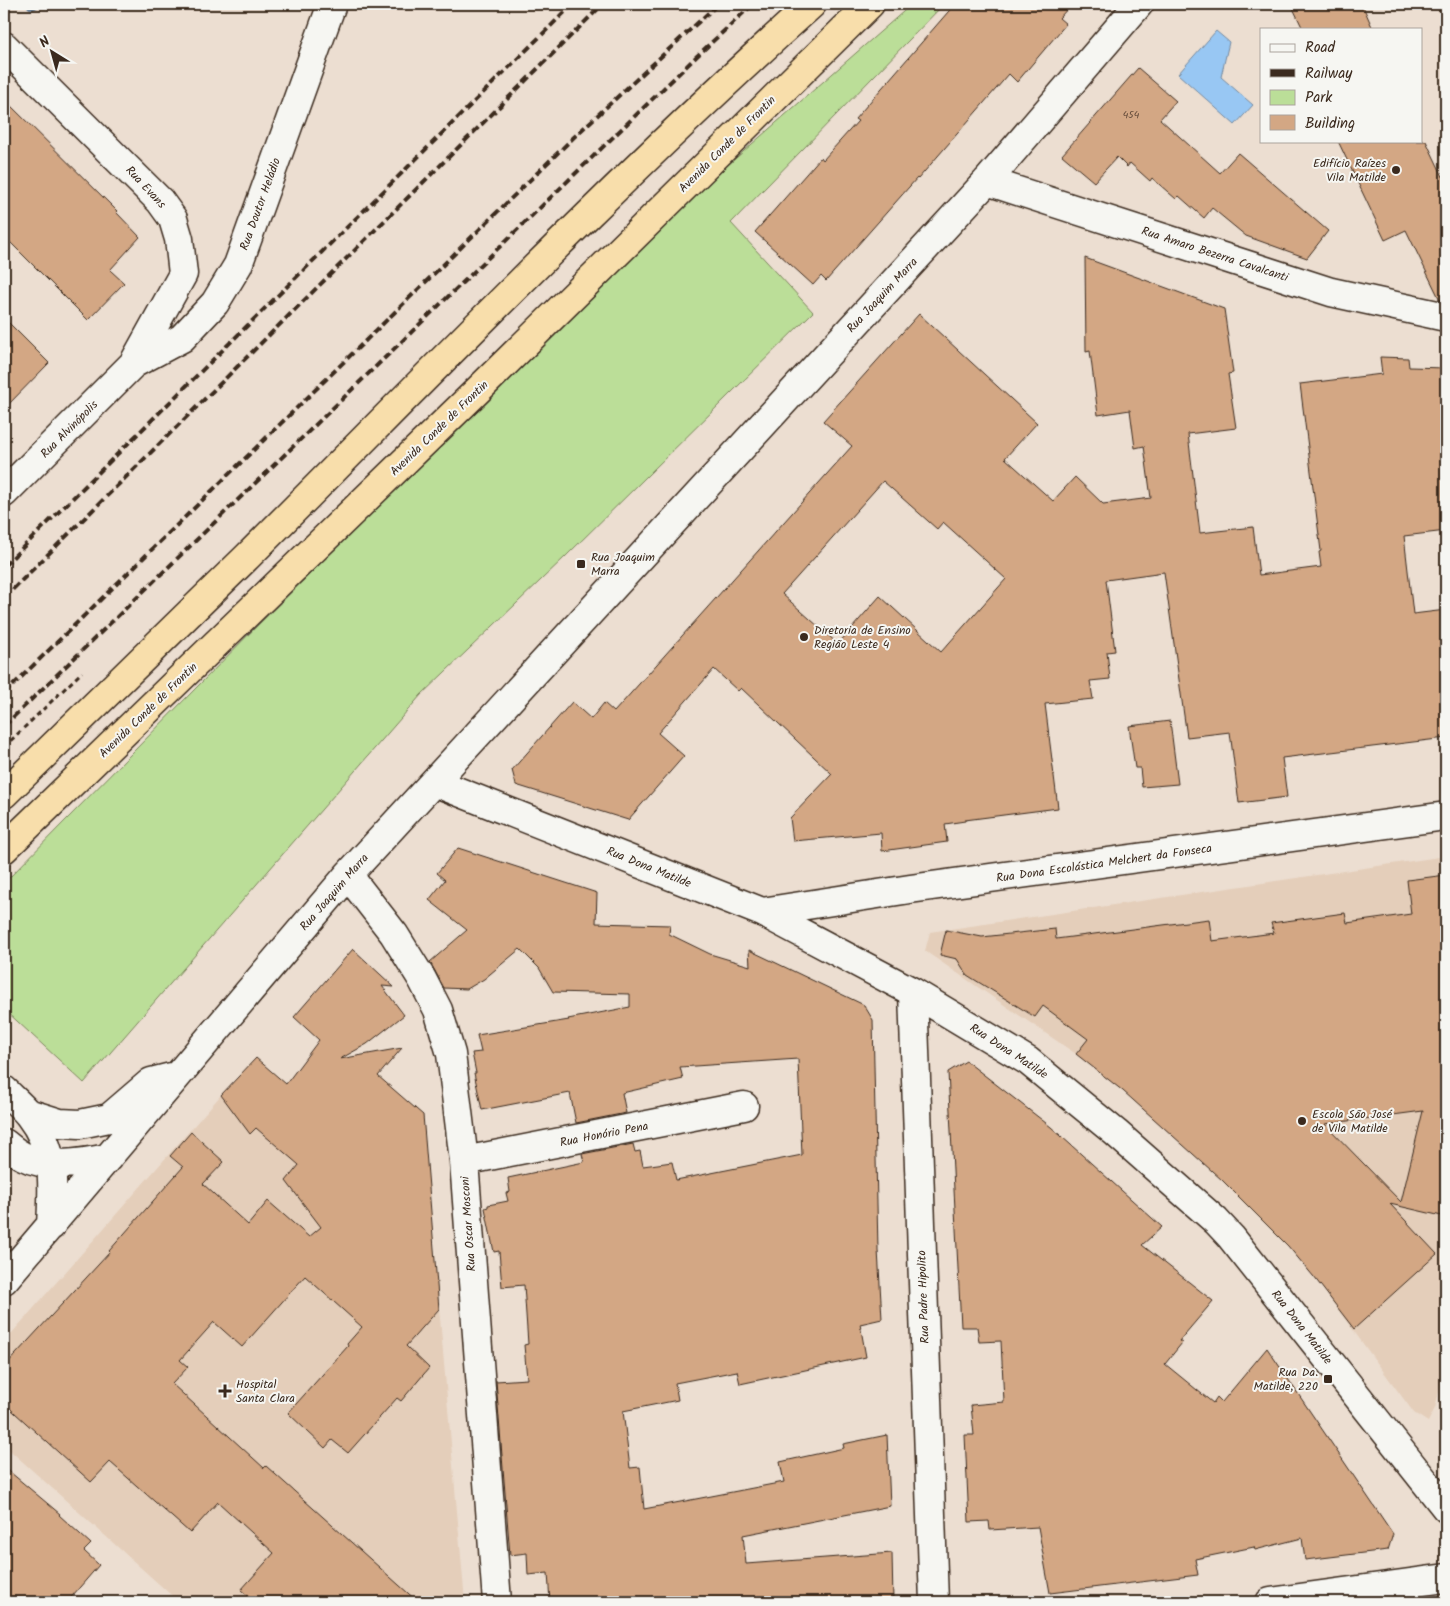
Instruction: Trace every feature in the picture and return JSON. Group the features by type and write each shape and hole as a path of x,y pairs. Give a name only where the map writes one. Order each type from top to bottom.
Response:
{"highway":[{"path":"4,794 247,556 527,274 769,42 812,4"},
{"name":"Avenida Conde de Frontin","path":"4,849 476,393 870,4"}],"street":[{"name":"Rua Doutor Heládio","path":"133,364 182,338 215,303 238,266 332,4"},
{"name":"Rua Joaquim Marra","path":"4,1280 348,875 987,181 1139,4"},
{"name":"Rua Evans","path":"4,46 147,187 173,219 180,239 183,274 133,364"},
{"name":"Rua Amaro Bezerra Cavalcanti","path":"987,181 1331,292 1446,317"},
{"name":"Rua Alvinópolis","path":"4,493 133,364"},
{"name":"Rua Dona Matilde","path":"434,782 762,912 913,992 1028,1061 1101,1120 1216,1221 1255,1267 1446,1508"},
{"name":"Rua Dona Escolástica Melchert da Fonseca","path":"762,912 940,885 1446,816"},
{"name":"Rua Oscar Mosconi","path":"348,875 394,934 422,979 438,1010 451,1054 464,1161 497,1602"},
{"name":"Rua Padre Hipolito","path":"913,992 934,1602"},
{"path":"14,1100 60,1123 80,1124 109,1118 151,1082 180,1074"},
{"path":"14,1100 38,1128 47,1144 52,1190 51,1226"},
{"name":"Rua Honório Pena","path":"464,1161 744,1106"},
{"path":"4,1143 22,1156 36,1162 85,1162 108,1158"},
{"path":"1270,1602 1446,1578"}],"shaded area":[{"name":"Escola São José de Vila Matilde","path":"1446,856 1446,1365 1435,1408 1428,1422 1414,1413 1314,1277 1288,1246 1224,1182 1101,1073 925,951 930,932"},
{"name":"Hospital Santa Clara","path":"221,1095 437,1284 465,1602 179,1602 4,1445 4,1342"}],"green space":[{"path":"912,4 944,4 731,223 813,312 565,557 421,695 84,1083 4,1009 4,883 259,624 704,186"}],"water":[{"path":"1216,31 1229,42 1221,77 1253,105 1235,125 1178,74"}],"building":[{"path":"955,4 1072,4 1059,18 1066,24 1017,82 1009,74 826,281 821,276 813,285 755,232 821,157 823,160 858,121 855,119"},
{"path":"1291,4 1362,4 1373,28 1303,28"},
{"path":"1138,68 1176,101 1160,119 1220,173 1238,153 1328,231 1307,258 1246,236 1212,208 1204,218 1179,196 1176,199 1152,178 1150,181 1130,163 1127,167 1117,157 1094,182 1062,155"},
{"path":"4,99 117,211 140,237 110,270 124,283 88,320 4,236"},
{"name":"Edifício Raízes Vila Matilde","path":"1426,141 1446,183 1446,301 1440,300 1406,230 1385,240 1338,142"},
{"path":"1085,258 1224,309 1233,373 1228,374 1236,428 1188,434 1200,533 1253,527 1259,575 1321,567 1319,552 1321,551 1300,384 1382,374 1380,357 1408,358 1409,367 1446,368 1446,531 1404,536 1413,614 1446,610 1446,738 1282,758 1287,797 1239,803 1230,732 1187,737 1164,572 1106,580 1115,651 1107,652 1110,679 1090,681 1093,699 1045,704 1058,808 945,824 947,842 882,851 881,833 793,841 790,818 832,774 741,688 738,691 714,669 658,733 684,756 628,820 516,785 512,770 572,702 591,719 604,703 614,712 852,446 823,421 919,314 1037,423 1005,458 1053,501 1075,477 1103,504 1151,498 1144,446 1135,448 1130,410 1098,415 1090,351 1086,352","holes":["883,481 937,529 943,522 1006,579 941,652 880,596 838,644 782,594"]},
{"path":"4,318 49,363 4,409"},
{"path":"1170,721 1178,784 1142,787 1140,768 1135,768 1129,726"},
{"path":"458,848 597,893 596,923 670,925 669,934 710,954 750,966 749,950 864,1005 873,1020 878,1250 882,1319 860,1324 866,1357 740,1384 737,1371 675,1383 678,1400 623,1411 630,1468 640,1467 644,1509 784,1482 780,1462 844,1448 843,1444 887,1435 890,1506 743,1535 746,1564 892,1553 893,1602 550,1602 548,1573 528,1575 527,1553 510,1555 496,1381 527,1379 524,1345 528,1344 524,1285 502,1287 499,1251 494,1252 485,1208 488,1205 508,1201 506,1193 510,1192 508,1178 584,1162 582,1154 633,1144 635,1152 640,1151 643,1166 672,1162 676,1180 802,1155 798,1059 680,1067 683,1079 622,1093 626,1113 576,1123 570,1093 482,1110 472,1053 481,1052 477,1035 569,1020 630,1007 630,994 553,992 539,968 520,949 484,979 467,989 444,988 430,962 467,930 429,900 445,880 437,873"},
{"name":"Escola São José de Vila Matilde","path":"1446,875 1446,1217 1390,1204 1437,1254 1354,1329 1288,1246 1222,1180 1123,1091 1076,1054 1088,1039 1043,1006 1035,1017 967,975 957,959 940,955 946,930 982,937 1055,929 1056,939 1209,919 1212,941 1274,933 1271,923 1345,913 1347,923 1411,914 1407,880","holes":["1423,1111 1401,1202 1325,1124"]},
{"path":"353,949 394,987 382,986 404,1015 367,1044 340,1059 402,1048 378,1076 423,1115 439,1309 406,1346 429,1368 401,1401 397,1398 348,1453 332,1440 325,1448 288,1413 348,1346 347,1344 362,1327 305,1276 242,1347 214,1322 180,1360 188,1367 172,1384 264,1468 266,1466 418,1602 255,1602 241,1590 274,1553 218,1502 190,1533 110,1462 91,1482 4,1403 4,1367 110,1252 183,1167 170,1156 191,1132 224,1162 203,1184 248,1225 268,1201 309,1237 321,1227 286,1181 299,1165 256,1128 250,1134 221,1095 256,1058 286,1084 319,1040 294,1017"},
{"path":"966,1061 1051,1127 1162,1227 1142,1245 1213,1301 1179,1341 1182,1343 1165,1364 1213,1403 1217,1397 1222,1402 1267,1348 1393,1534 1388,1550 1305,1560 1302,1538 1255,1550 1254,1547 1195,1559 1198,1575 1050,1593 1038,1527 990,1530 989,1521 969,1522 965,1435 974,1435 971,1405 1004,1402 1001,1341 979,1342 977,1327 961,1327 948,1072"},
{"path":"4,1467 60,1514 91,1544 84,1551 99,1565 67,1602 4,1602"}],"railway":[{"path":"4,566 573,4"},
{"path":"4,598 603,4"},
{"path":"4,694 574,137 718,4"},
{"path":"4,726 753,4"}],"place":[{"name":"Edifício Raízes Vila Matilde","path":"1396,170"},
{"name":"Rua Joaquim Marra","path":"581,564"},
{"name":"Diretoria de Ensino Região Leste 4","path":"804,637"},
{"name":"Escola São José de Vila Matilde","path":"1302,1121"},
{"name":"Rua Da. Matilde, 220","path":"1328,1379"},
{"name":"Hospital Santa Clara","path":"225,1391"}]}
